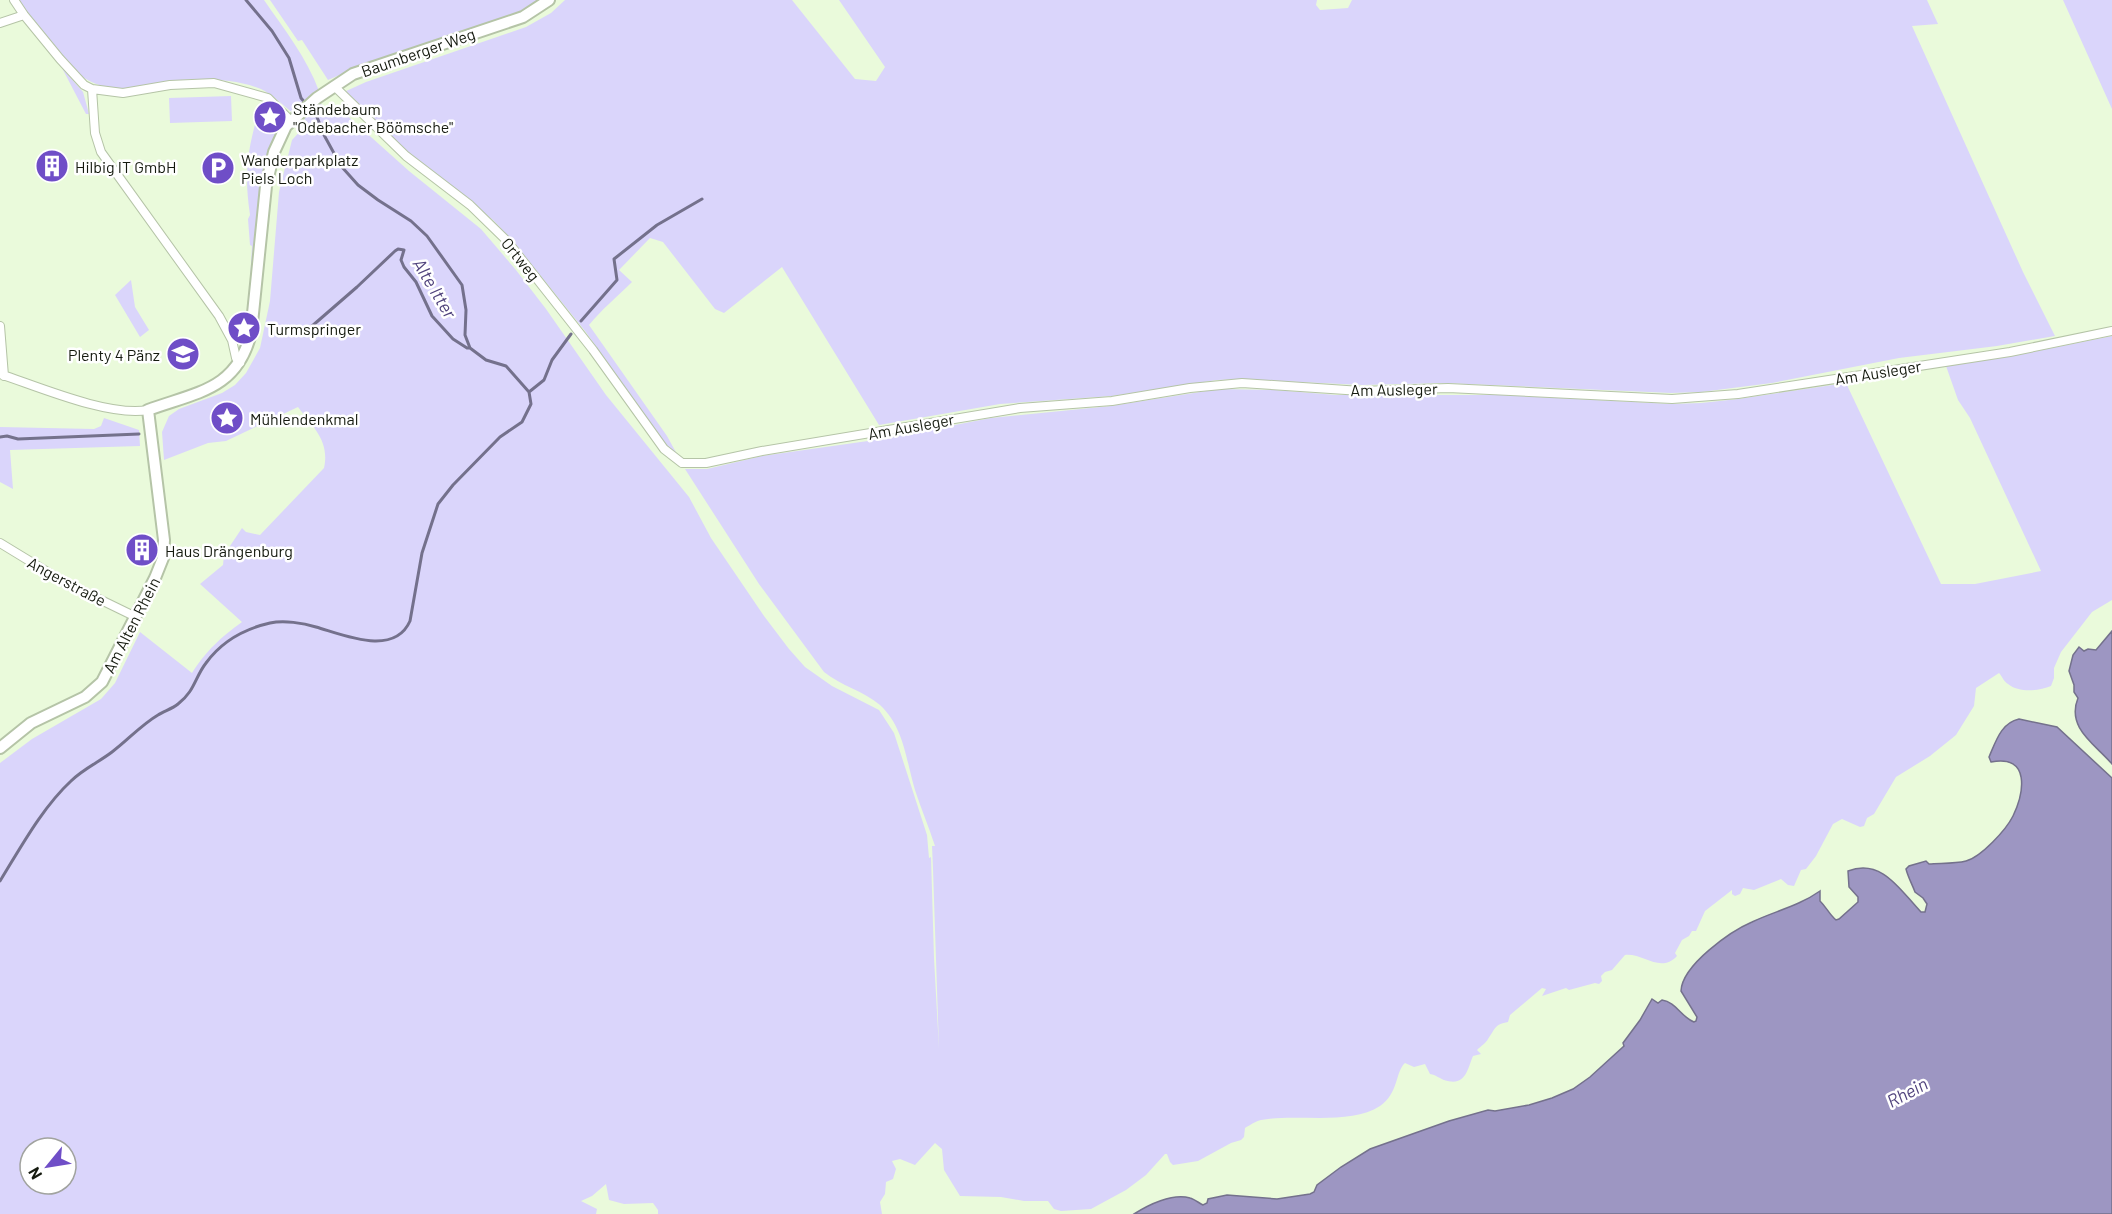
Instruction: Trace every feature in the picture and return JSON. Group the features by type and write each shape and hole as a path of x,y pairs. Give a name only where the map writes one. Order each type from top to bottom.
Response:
{"street":[{"path":"15,0 24,15 60,59 84,85 92,89 123,93 170,86 214,83 268,98 294,119"},
{"name":"Baumberger Weg","path":"240,363 252,333 269,168 278,140 294,119 317,98 353,74 523,17 549,0"},
{"path":"0,23 24,15"},
{"name":"Ortweg","path":"334,86 406,156 470,205 507,241 587,342 658,442 678,461"},
{"path":"0,326 2,375 108,408 131,412 148,410 217,384 240,363 236,358 232,340 219,316 101,152 95,132 92,89"},
{"name":"Am Ausleger","path":"678,461 686,464 706,463 762,451 972,415 1020,408 1112,401 1218,385 1275,385 1361,391 1448,388 1671,399 1710,397 2010,352 2112,331"},
{"name":"Am Alten Rhein","path":"0,748 31,723 79,700 98,687 108,673 159,570 164,550 148,410"},
{"name":"Angerstraße","path":"0,543 64,582 136,617"}],"shaded area":[{"path":"16,0 264,0 308,67 319,91 314,96 325,108 333,103 409,171 481,229 546,309 606,395 689,497 711,538 789,649 805,667 832,686 879,710 894,733 927,835 929,858 931,857 939,1049 932,846 935,846 915,790 899,734 894,723 880,705 824,672 759,584 685,469 707,469 762,456 882,439 991,418 1111,406 1219,389 1275,390 1336,395 1501,395 1671,404 1738,399 1846,383 1941,584 1975,584 2041,571 1970,418 1958,400 1946,366 2017,355 2112,336 2112,600 2092,612 2061,652 2054,668 2051,686 2035,690 2018,689 2007,683 1999,673 1976,688 1974,706 1956,735 1930,756 1896,777 1874,814 1867,818 1864,826 1860,827 1842,819 1833,824 1816,856 1806,869 1801,870 1794,886 1788,885 1781,879 1754,890 1743,888 1740,894 1735,896 1732,890 1705,911 1696,931 1692,931 1682,940 1675,953 1677,956 1671,961 1658,963 1625,955 1612,970 1601,976 1602,981 1599,984 1569,990 1566,988 1542,996 1546,989 1542,988 1510,1015 1508,1022 1496,1028 1477,1050 1481,1054 1473,1056 1467,1072 1457,1081 1451,1082 1430,1074 1425,1064 1414,1067 1405,1063 1391,1095 1380,1106 1368,1112 1354,1116 1275,1118 1259,1121 1245,1128 1244,1137 1241,1140 1198,1161 1173,1165 1165,1154 1146,1175 1126,1190 1091,1209 1061,1211 1054,1209 1048,1201 960,1196 944,1170 942,1149 935,1143 915,1165 900,1159 892,1161 896,1169 893,1179 886,1182 885,1194 880,1202 882,1214 658,1214 653,1203 624,1204 609,1200 606,1184 592,1196 581,1201 597,1209 596,1214 0,1214 0,763 32,739 101,699 115,683 140,632 192,673 214,645 242,622 200,584 223,565 224,555 242,528 246,532 260,535 324,468 325,458 325,450 319,435 298,407 226,441 208,443 164,460 162,432 169,416 179,409 222,393 235,385 246,373 260,348 270,301 279,192 292,140 308,123 297,111 294,114 265,91 250,85 193,79 128,88 97,84 66,64"},
{"path":"270,0 542,0 506,18 380,59 328,80 302,40 298,41"},
{"path":"565,0 792,0 855,79 876,81 885,67 839,0 1317,0 1316,5 1320,10 1348,8 1352,0 1927,0 1938,24 1912,26 2023,272 2055,336 1997,346 1899,358 1772,383 1701,392 1671,393 1445,383 1362,385 1242,379 1217,380 1112,396 1000,404 879,425 782,267 724,313 715,309 663,242 650,238 619,270 632,282 589,325 667,436 678,456 666,445 585,331 511,239 493,220 409,153 344,92 366,82 526,27 551,13"},
{"path":"2063,0 2112,0 2112,109"},
{"path":"62,68 83,92 89,114 86,114"},
{"path":"231,96 232,121 170,123 169,98"},
{"path":"260,104 270,105 281,123 265,166 252,281 250,281 252,246 250,245 248,219 250,215 247,187 248,164 258,113 262,114 263,109 259,107"},
{"path":"131,280 135,307 149,330 140,337 115,295"},
{"path":"104,418 139,430 140,446 10,450 13,489 0,482 0,427 94,429 101,426"}],"water":[{"path":"2112,631 2112,764 2079,727 2075,709 2078,698 2074,692 2069,671 2073,655 2079,647 2084,651 2096,650"},
{"name":"Rhein","path":"2019,719 2057,727 2112,778 2112,1214 1134,1214 1153,1204 1176,1197 1190,1198 1203,1205 1208,1199 1227,1195 1277,1199 1310,1194 1314,1192 1317,1185 1341,1167 1370,1149 1449,1121 1488,1110 1495,1111 1529,1105 1573,1089 1624,1046 1623,1043 1652,999 1658,1003 1662,1000 1667,1001 1689,1020 1696,1021 1697,1017 1681,991 1683,981 1698,960 1732,933 1752,922 1804,901 1820,891 1820,901 1836,920 1839,919 1858,902 1858,897 1849,887 1848,871 1860,868 1881,872 1898,886 1921,912 1925,912 1927,904 1915,892 1906,869 1926,861 1929,864 1966,861 1993,842 2013,816 2020,797 2021,777 2013,764 2004,761 1991,762 1989,757 2003,729"}],"waterway":[{"path":"246,0 272,31 289,58 301,98 306,104"},
{"path":"0,881 32,828 60,792 146,723 184,699 212,655 234,637 260,626 281,622 305,624 367,640 381,641 403,632 410,621 422,553 438,504 453,485 500,437 522,422 531,404 529,392 506,366 486,360 470,348 465,335 466,310 462,285 427,236 411,221 358,185 341,166 317,117 310,109"},
{"path":"581,321 617,280 614,259 657,225 702,199"},
{"name":"Alte Itter","path":"304,333 398,249 404,250 401,260 416,282 432,316 453,339 470,348"},
{"path":"529,392 544,380 552,360 571,334"},
{"name":"Alte Itter","path":"0,437 18,439 139,434"}],"place":[{"name":"Ständebaum \"Odebacher Böömsche\"","path":"270,117"},
{"name":"Hilbig IT GmbH","path":"52,166"},
{"name":"Wanderparkplatz Piels Loch","path":"218,168"},
{"name":"Turmspringer","path":"244,328"},
{"name":"Plenty 4 Pänz","path":"183,354"},
{"name":"Mühlendenkmal","path":"227,418"},
{"name":"Haus Drängenburg","path":"142,550"}]}
